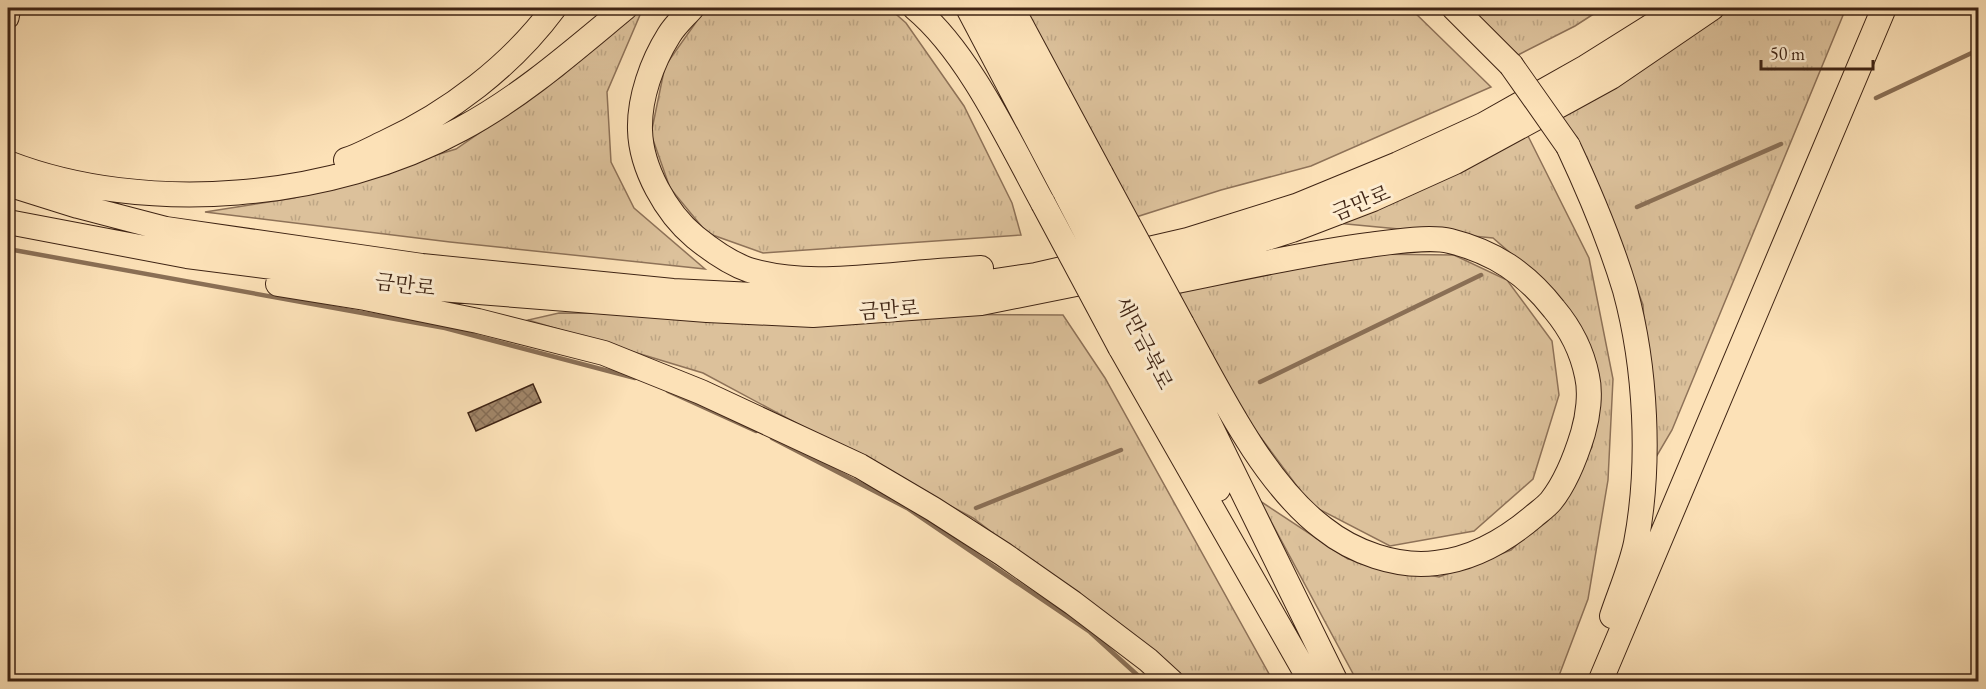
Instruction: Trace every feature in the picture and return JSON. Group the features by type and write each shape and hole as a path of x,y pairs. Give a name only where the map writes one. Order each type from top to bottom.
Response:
{"highway":[{"path":"8,163 20,182 96,186 175,186 281,177 353,158 410,132 476,88 537,30 554,8"},
{"path":"96,186 111,190 184,196 246,192 323,180 397,159 461,129 514,95 556,65 625,8"},
{"path":"692,8 669,33 653,64 643,100 640,131 648,167 662,199 683,226 714,253 748,269 783,277 834,280 981,268 1188,240"},
{"path":"897,310 975,308 1073,301 1186,280 1255,264 1344,248 1396,241 1447,240 1490,254 1520,273 1548,300 1569,328 1588,377 1587,418 1575,460 1551,501 1515,532 1476,553 1436,563 1395,562 1351,547 1321,527 1295,502 1259,456 1152,336 1044,203 986,98 952,47 926,16 915,8"},
{"name":"새만금북로","path":"968,8 1084,184"},
{"name":"새만금북로","path":"990,8 1084,184 1152,336 1198,449 1312,681"},
{"path":"1012,8 1084,184 1152,336"},
{"path":"1454,8 1511,65 1568,146 1597,209 1625,290 1641,367 1645,467 1636,544 1592,681"},
{"name":"금만로","path":"20,182 78,206 166,229 422,266 673,291 784,297 946,288 1036,275 1188,240 1296,206 1484,125 1586,67 1680,8"},
{"name":"금만로","path":"8,222 187,256 440,289 580,301 813,315 981,303 1205,258 1302,226 1373,199 1494,142 1611,77 1712,8"},
{"path":"1600,681 1884,8"},
{"path":"187,256 275,284 365,298 478,321 604,353 701,392 860,466 933,509 1073,603 1172,681"},
{"name":"새만금북로","path":"1152,336 1206,417 1336,681"}],"main road":[{"path":"8,18 10,8"}],"green space":[{"path":"639,8 643,8 607,92 611,162 634,208 705,269 450,242 205,212 294,198 456,149 562,76"},
{"path":"711,8 889,8 906,23 964,106 1012,203 1021,235 763,253 707,233 670,188 651,134 665,66 704,11"},
{"path":"1022,8 1410,8 1491,87 1311,166 1221,190 1136,217"},
{"path":"1467,8 1603,8 1575,26 1518,55"},
{"path":"1722,8 1846,8 1672,430 1652,464 1643,305 1591,167 1560,118"},
{"path":"1528,136 1589,258 1613,379 1608,480 1588,599 1557,681 1357,681 1260,501 1348,559 1439,577 1511,550 1560,503 1592,447 1598,395 1545,283 1493,238 1336,223"},
{"path":"1367,254 1454,255 1507,280 1552,341 1559,395 1533,479 1474,531 1390,546 1311,505 1241,411 1178,292"},
{"path":"559,313 1063,315 1105,378 1273,681 1187,681 973,518 703,373 528,320"}],"building":[{"path":"533,384 541,402 476,431 468,413"}],"waterway":[{"path":"1876,98 1978,50"},
{"path":"1637,207 1781,144"},
{"path":"8,249 445,328 635,378"},
{"path":"1260,382 1481,275"},
{"path":"668,391 756,431"},
{"path":"772,438 907,508 1090,632 1145,682"},
{"path":"976,508 1121,450"}]}
